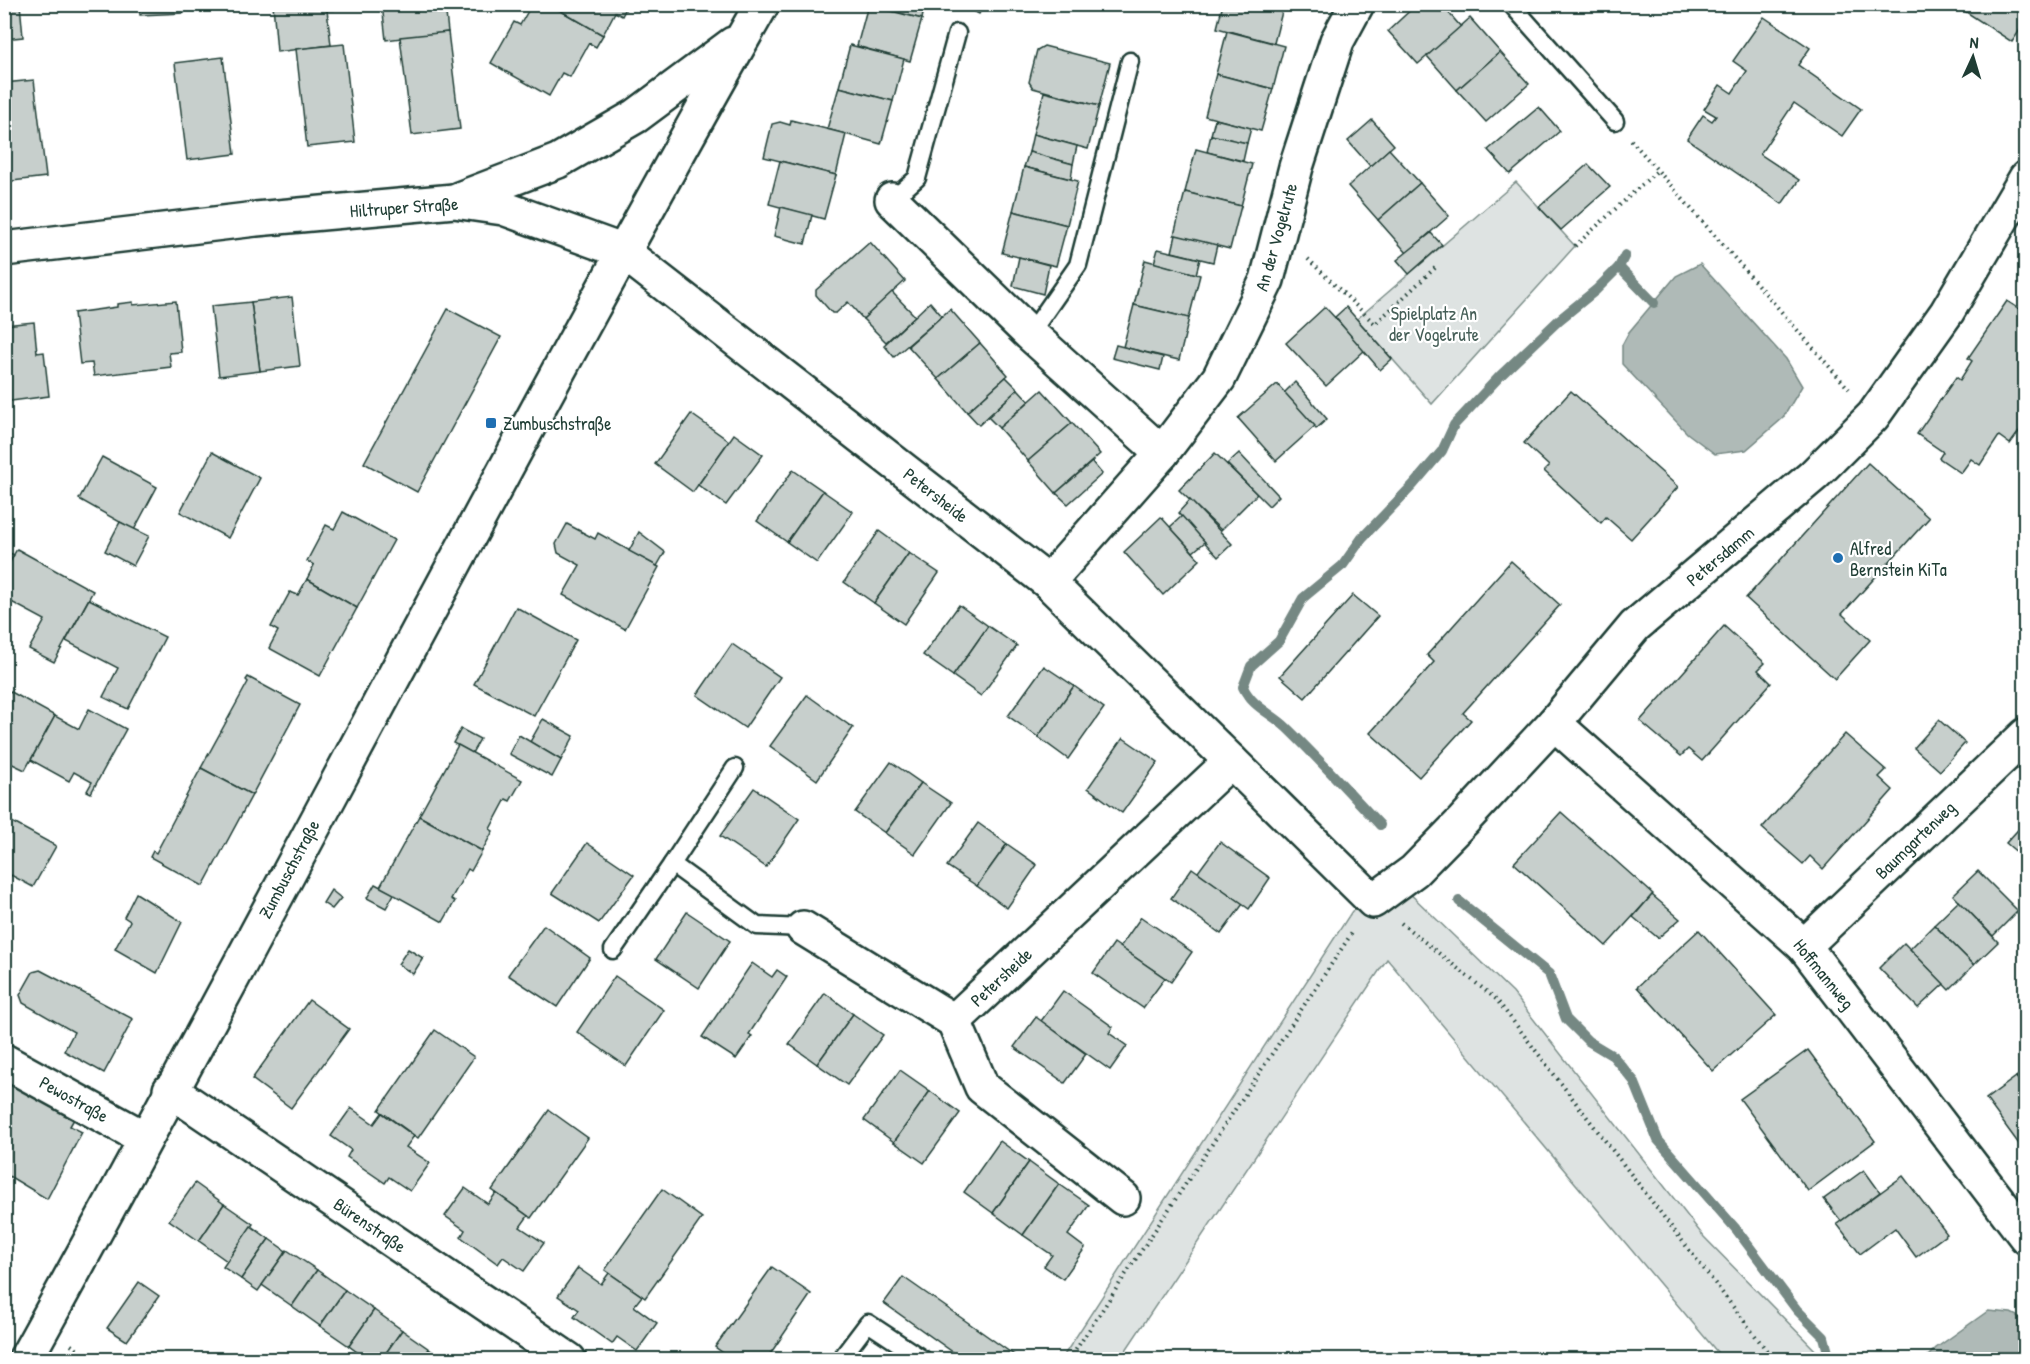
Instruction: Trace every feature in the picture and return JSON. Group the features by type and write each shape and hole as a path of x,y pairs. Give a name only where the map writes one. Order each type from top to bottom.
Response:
{"street":[{"path":"622,251 762,4"},
{"name":"An der Vogelrute","path":"1048,582 1162,453 1219,378 1267,280 1296,167 1337,41 1357,4"},
{"path":"454,201 558,161 636,116 744,36"},
{"name":"Petersdamm","path":"1373,901 1414,871 1554,723 1635,626 1814,475 1873,416 1947,312 2025,178"},
{"path":"892,200 1030,334 1162,453"},
{"name":"Hiltruper Straße","path":"4,249 256,219 454,201 503,208 622,251"},
{"name":"Petersheide","path":"622,251 1048,582 1373,901"},
{"name":"Zumbuschstraße","path":"25,1359 622,251"},
{"name":"Hoffmannweg","path":"1554,723 1804,946 2015,1200 2025,1238"},
{"name":"Baumgartenweg","path":"1804,946 2025,735"},
{"name":"Petersheide","path":"954,1021 1231,760"},
{"name":"Petersheide","path":"803,928 954,1021 982,1087 1123,1198"},
{"name":"Pewostraße","path":"4,1061 144,1138"},
{"name":"Bürenstraße","path":"170,1090 569,1359"}],"lane":[{"path":"1510,4 1615,121"},
{"path":"892,200 916,178 957,33"},
{"path":"1030,334 1078,265 1130,60"},
{"path":"613,950 735,768"},
{"name":"Petersheide","path":"672,864 757,926 803,928"},
{"path":"840,1359 868,1323 924,1359"}],"path":[{"path":"1615,121 1873,416"},
{"path":"1575,246 1658,170"},
{"path":"1280,231 1375,324 1436,267"},
{"path":"1069,1359 1373,901 1496,999 1774,1359"}],"green space":[{"name":"Spielplatz An der Vogelrute","path":"1516,182 1575,246 1432,404 1357,319"},
{"path":"1401,885 1513,993 1704,1237 1824,1359 1723,1359 1387,959 1120,1359 1061,1360 1352,911"}],"shaded area":[{"path":"1700,264 1786,359 1802,386 1783,418 1746,450 1715,454 1687,433 1622,364 1622,345 1629,332 1676,276"},
{"path":"1988,1311 2011,1313 2025,1320 2025,1359 1925,1359 1936,1348"}],"building":[{"path":"4,4 20,4 23,37 4,39"},
{"path":"54,4 87,4 54,8"},
{"path":"139,4 210,4 210,7 184,10 184,13 140,15"},
{"path":"273,4 333,4 334,10 327,10 331,45 277,52"},
{"path":"382,4 445,4 448,32 386,40"},
{"path":"532,4 549,4 603,35 596,47 589,43 570,77 562,73 549,96 491,63 514,22 520,25"},
{"path":"549,4 628,4 622,16 615,12 603,35"},
{"path":"868,4 925,4 922,19"},
{"path":"960,4 984,4 979,14"},
{"path":"1223,4 1284,4 1274,43 1217,28"},
{"path":"1417,4 1441,4 1461,27 1418,64 1388,31"},
{"path":"1954,4 2026,4 2026,21 2012,42"},
{"path":"868,5 922,19 910,61 857,46"},
{"path":"1764,17 1810,48 1798,65 1861,109 1842,136 1794,103 1760,154 1799,180 1782,204 1687,139 1703,115 1712,121 1716,116 1704,109 1720,85 1732,93 1747,71 1733,61"},
{"path":"1470,18 1500,52 1457,90 1427,56"},
{"path":"1227,31 1284,46 1273,89 1216,74"},
{"path":"448,32 460,129 412,135 400,37"},
{"path":"344,44 355,142 307,147 296,49"},
{"path":"850,45 904,59 893,101 839,87"},
{"path":"1044,46 1110,63 1099,106 1033,88 1029,82 1037,50"},
{"path":"1500,52 1529,84 1486,122 1457,90"},
{"path":"223,57 235,154 187,160 175,63"},
{"path":"1216,74 1273,89 1261,131 1205,116"},
{"path":"34,80 46,177 4,182 4,83"},
{"path":"839,87 893,101 881,144 827,129"},
{"path":"1044,92 1099,106 1088,149 1033,134"},
{"path":"1539,107 1560,131 1510,174 1488,150"},
{"path":"1215,119 1251,128 1247,143 1211,135"},
{"path":"791,120 846,134 836,175 764,157 772,124 780,122 790,125"},
{"path":"1372,120 1394,145 1370,166 1348,141"},
{"path":"1033,134 1077,146 1073,164 1029,152"},
{"path":"1211,135 1247,143 1243,161 1207,152"},
{"path":"1196,149 1252,164 1241,206 1185,192"},
{"path":"1389,149 1420,183 1378,220 1348,186"},
{"path":"1029,152 1073,164 1071,179 1024,167"},
{"path":"780,161 836,175 824,219 769,204"},
{"path":"1588,164 1610,187 1561,230 1539,207"},
{"path":"1024,167 1078,181 1067,225 1013,211"},
{"path":"1420,183 1449,216 1407,253 1378,220"},
{"path":"1185,192 1241,206 1230,249 1174,235"},
{"path":"781,207 812,215 805,244 774,236"},
{"path":"1013,211 1067,225 1056,266 1002,253"},
{"path":"1431,233 1442,245 1409,274 1397,260"},
{"path":"1176,235 1217,245 1213,262 1172,252"},
{"path":"870,242 905,281 863,319 848,302 836,313 832,313 816,295 816,290"},
{"path":"1158,249 1200,259 1196,274 1154,263"},
{"path":"1019,257 1049,265 1043,294 1013,286"},
{"path":"1145,260 1200,275 1189,318 1134,305"},
{"path":"892,292 915,316 886,342 863,319"},
{"path":"292,297 300,366 260,371 251,302"},
{"path":"176,301 181,352 169,353 171,367 94,376 92,363 80,364 74,313 117,307 117,304 133,302 133,305"},
{"path":"2007,301 2026,313 2026,422 2010,444 1999,436 1980,465 1971,459 1961,473 1939,458 1943,452 1917,434 1956,377 1960,380 1972,361 1968,358"},
{"path":"251,302 260,371 219,376 211,306"},
{"path":"930,302 942,316 894,357 884,345"},
{"path":"1134,305 1189,318 1179,360 1123,347"},
{"path":"1325,307 1365,350 1326,386 1286,343"},
{"path":"1346,307 1392,359 1380,370 1335,317"},
{"path":"448,309 501,337 417,492 364,463"},
{"path":"950,309 980,343 938,379 908,346"},
{"path":"34,322 37,353 44,352 49,396 4,402 4,325"},
{"path":"980,343 1008,375 967,412 938,379"},
{"path":"1116,345 1163,357 1160,370 1112,358"},
{"path":"1006,377 1018,389 979,425 967,412"},
{"path":"1295,382 1327,419 1316,429 1284,393"},
{"path":"1277,384 1315,426 1276,461 1238,418"},
{"path":"1018,389 1029,401 999,428 988,417"},
{"path":"1042,390 1072,423 1028,461 999,428"},
{"path":"1571,391 1678,487 1631,539 1606,517 1601,523 1544,471 1549,466 1524,443"},
{"path":"691,414 729,441 693,492 655,464"},
{"path":"1072,423 1100,454 1056,493 1028,461"},
{"path":"734,434 763,455 726,505 698,485"},
{"path":"212,452 260,478 228,538 180,512"},
{"path":"1215,453 1257,494 1221,530 1179,490"},
{"path":"1239,453 1279,496 1269,506 1227,464"},
{"path":"102,457 157,487 134,530 79,499"},
{"path":"1092,462 1102,474 1068,504 1056,493"},
{"name":"Alfred Bernstein KiTa","path":"1868,463 1929,518 1842,614 1870,640 1835,679 1746,598"},
{"path":"793,470 823,491 787,542 757,521"},
{"path":"823,491 853,512 817,563 787,542"},
{"path":"1190,500 1232,544 1218,557 1178,513"},
{"path":"343,512 394,540 357,608 307,579 314,565 307,561 326,525 334,529"},
{"path":"1182,516 1205,542 1193,552 1170,527"},
{"path":"1161,517 1200,560 1163,595 1124,552"},
{"path":"120,522 149,536 133,566 105,551"},
{"path":"567,524 595,539 598,533 659,567 625,629 563,595 580,565 558,553 556,544"},
{"path":"879,531 909,553 874,603 844,582"},
{"path":"639,532 665,552 657,566 629,551"},
{"path":"17,549 93,591 54,662 29,649 45,620 4,598 4,572"},
{"path":"4,550 14,555 4,572"},
{"path":"909,553 939,573 904,624 874,603"},
{"path":"1511,561 1560,605 1463,713 1471,720 1419,777 1370,733 1434,662 1427,655"},
{"path":"307,579 357,608 320,676 269,648 278,631 271,627 290,592 298,595"},
{"path":"1353,595 1378,616 1305,698 1280,676"},
{"path":"89,599 165,637 128,709 103,697 118,668 66,641"},
{"path":"959,605 988,626 953,676 923,655"},
{"path":"516,607 576,640 534,716 474,684"},
{"path":"988,626 1017,646 981,696 953,676"},
{"path":"1724,626 1765,663 1758,670 1771,683 1702,761 1688,749 1681,756 1640,721"},
{"path":"732,644 780,677 745,728 697,695"},
{"path":"1044,666 1074,686 1038,737 1008,716"},
{"path":"248,677 300,705 252,795 201,768 248,682 246,680"},
{"path":"1074,686 1104,708 1068,759 1038,737"},
{"path":"4,688 55,716 25,770 4,760"},
{"path":"807,695 853,728 817,780 770,746"},
{"path":"89,709 126,729 91,793 87,791 92,782 74,772 69,781 31,760 55,716 79,729"},
{"path":"543,719 574,736 561,760 530,742"},
{"path":"1939,720 1965,743 1940,771 1914,748"},
{"path":"461,729 480,739 472,753 453,743"},
{"path":"1845,734 1886,770 1879,777 1893,790 1823,869 1810,856 1803,864 1762,828"},
{"path":"519,735 561,760 552,777 509,754"},
{"path":"1123,738 1158,762 1122,813 1088,788"},
{"path":"458,745 522,780 510,801 506,799 490,829 493,831 482,851 419,816"},
{"path":"891,762 921,783 885,833 855,812"},
{"path":"201,768 252,795 203,886 150,857 153,851 156,853"},
{"path":"921,783 951,803 915,854 885,833"},
{"path":"754,788 799,819 766,867 720,836"},
{"path":"1561,812 1653,894 1606,946 1514,863"},
{"path":"419,816 482,851 471,871 468,869 451,899 455,901 443,922 380,887"},
{"path":"10,821 56,846 33,887 11,875 8,882 4,881 4,831"},
{"path":"2026,821 2026,860 2006,843"},
{"path":"978,823 1007,844 977,886 947,866"},
{"path":"1220,842 1270,878 1249,909 1198,872"},
{"path":"587,843 634,875 599,923 552,893"},
{"path":"1007,844 1037,865 1007,908 977,886"},
{"path":"1192,868 1243,904 1221,934 1171,898"},
{"path":"1978,871 2018,911 1993,936 1953,895"},
{"path":"375,884 394,894 386,908 367,898"},
{"path":"331,890 341,898 332,909 323,903"},
{"path":"136,893 182,922 157,973 115,949 130,921 124,917"},
{"path":"1652,895 1680,919 1658,938 1633,917"},
{"path":"1959,901 1998,942 1974,965 1934,925"},
{"path":"687,912 730,941 699,988 656,959"},
{"path":"1141,917 1192,952 1171,982 1120,947"},
{"path":"544,925 590,958 557,1007 508,975"},
{"path":"1934,925 1974,965 1949,990 1910,949"},
{"path":"1699,930 1776,1015 1713,1071 1637,987"},
{"path":"1114,943 1165,978 1143,1008 1093,973"},
{"path":"1904,943 1944,984 1918,1008 1879,968"},
{"path":"408,949 423,958 413,974 398,964"},
{"path":"752,963 772,977 777,970 787,977 749,1034 752,1036 736,1059 702,1037"},
{"path":"40,970 133,1019 104,1073 64,1051 74,1032 23,1003 20,995 33,972"},
{"path":"615,976 664,1010 626,1066 577,1032"},
{"path":"1063,991 1113,1027 1109,1033 1127,1046 1110,1070 1041,1021"},
{"path":"825,993 853,1014 817,1064 789,1044"},
{"path":"309,1000 349,1029 291,1108 252,1079"},
{"path":"853,1014 883,1035 847,1085 817,1064"},
{"path":"1036,1017 1086,1054 1065,1083 1014,1047"},
{"path":"435,1030 474,1057 418,1138 379,1110"},
{"path":"1808,1050 1875,1141 1808,1191 1740,1099"},
{"path":"900,1070 930,1091 894,1142 864,1120"},
{"path":"2026,1070 2026,1090 2016,1077"},
{"path":"4,1071 77,1114 70,1126 82,1132 47,1199 4,1173"},
{"path":"2016,1077 2026,1090 2024,1151 1986,1099"},
{"path":"930,1091 960,1113 924,1163 894,1142"},
{"path":"351,1108 374,1124 382,1113 414,1136 406,1147 430,1163 410,1191 389,1177 385,1183 347,1157 351,1150 331,1136"},
{"path":"549,1110 588,1138 531,1218 492,1190"},
{"path":"1000,1141 1029,1162 993,1213 964,1192"},
{"path":"1029,1162 1059,1184 1023,1235 993,1213"},
{"path":"1864,1170 1880,1192 1841,1221 1824,1199"},
{"path":"1903,1176 1947,1234 1916,1257 1895,1228 1860,1254 1837,1224"},
{"path":"195,1183 224,1204 199,1241 169,1220"},
{"path":"1059,1184 1089,1205 1068,1235 1085,1248 1063,1279 1044,1266 1052,1255 1023,1235"},
{"path":"465,1188 488,1204 496,1193 528,1216 520,1227 544,1243 524,1271 503,1257 498,1264 461,1237 465,1230 445,1216"},
{"path":"662,1189 702,1218 645,1298 605,1270"},
{"path":"224,1204 253,1224 227,1261 199,1241"},
{"path":"251,1226 269,1239 241,1279 223,1267"},
{"path":"269,1239 286,1251 258,1291 241,1279"},
{"path":"287,1250 317,1270 292,1306 262,1285"},
{"path":"772,1267 811,1294 766,1360 733,1360 715,1347"},
{"path":"578,1268 601,1284 609,1273 642,1296 634,1306 657,1323 637,1351 617,1337 612,1344 574,1317 579,1310 558,1296"},
{"path":"317,1270 345,1290 320,1326 292,1306"},
{"path":"903,1277 1017,1357 1016,1360 964,1360 884,1303"},
{"path":"139,1282 159,1296 127,1341 107,1328"},
{"path":"345,1290 374,1310 349,1346 320,1326"},
{"path":"374,1310 402,1330 381,1360 368,1360 349,1346"},
{"path":"402,1330 429,1349 422,1360 381,1360"},
{"path":"429,1349 444,1360 422,1360"}],"waterway":[{"path":"1380,825 1287,728 1257,705 1247,694 1243,687 1251,666 1279,641 1303,598 1343,565 1362,538 1442,451 1454,425 1500,376 1559,320 1596,290 1619,267 1625,255"},
{"path":"1619,267 1654,303"},
{"path":"1459,901 1549,974 1566,1019 1588,1041 1613,1056 1634,1081 1658,1140 1736,1229 1797,1310 1824,1337 1830,1360"}],"place":[{"name":"Zumbuschstraße","path":"491,423"},
{"name":"Alfred Bernstein KiTa","path":"1838,558"}]}
